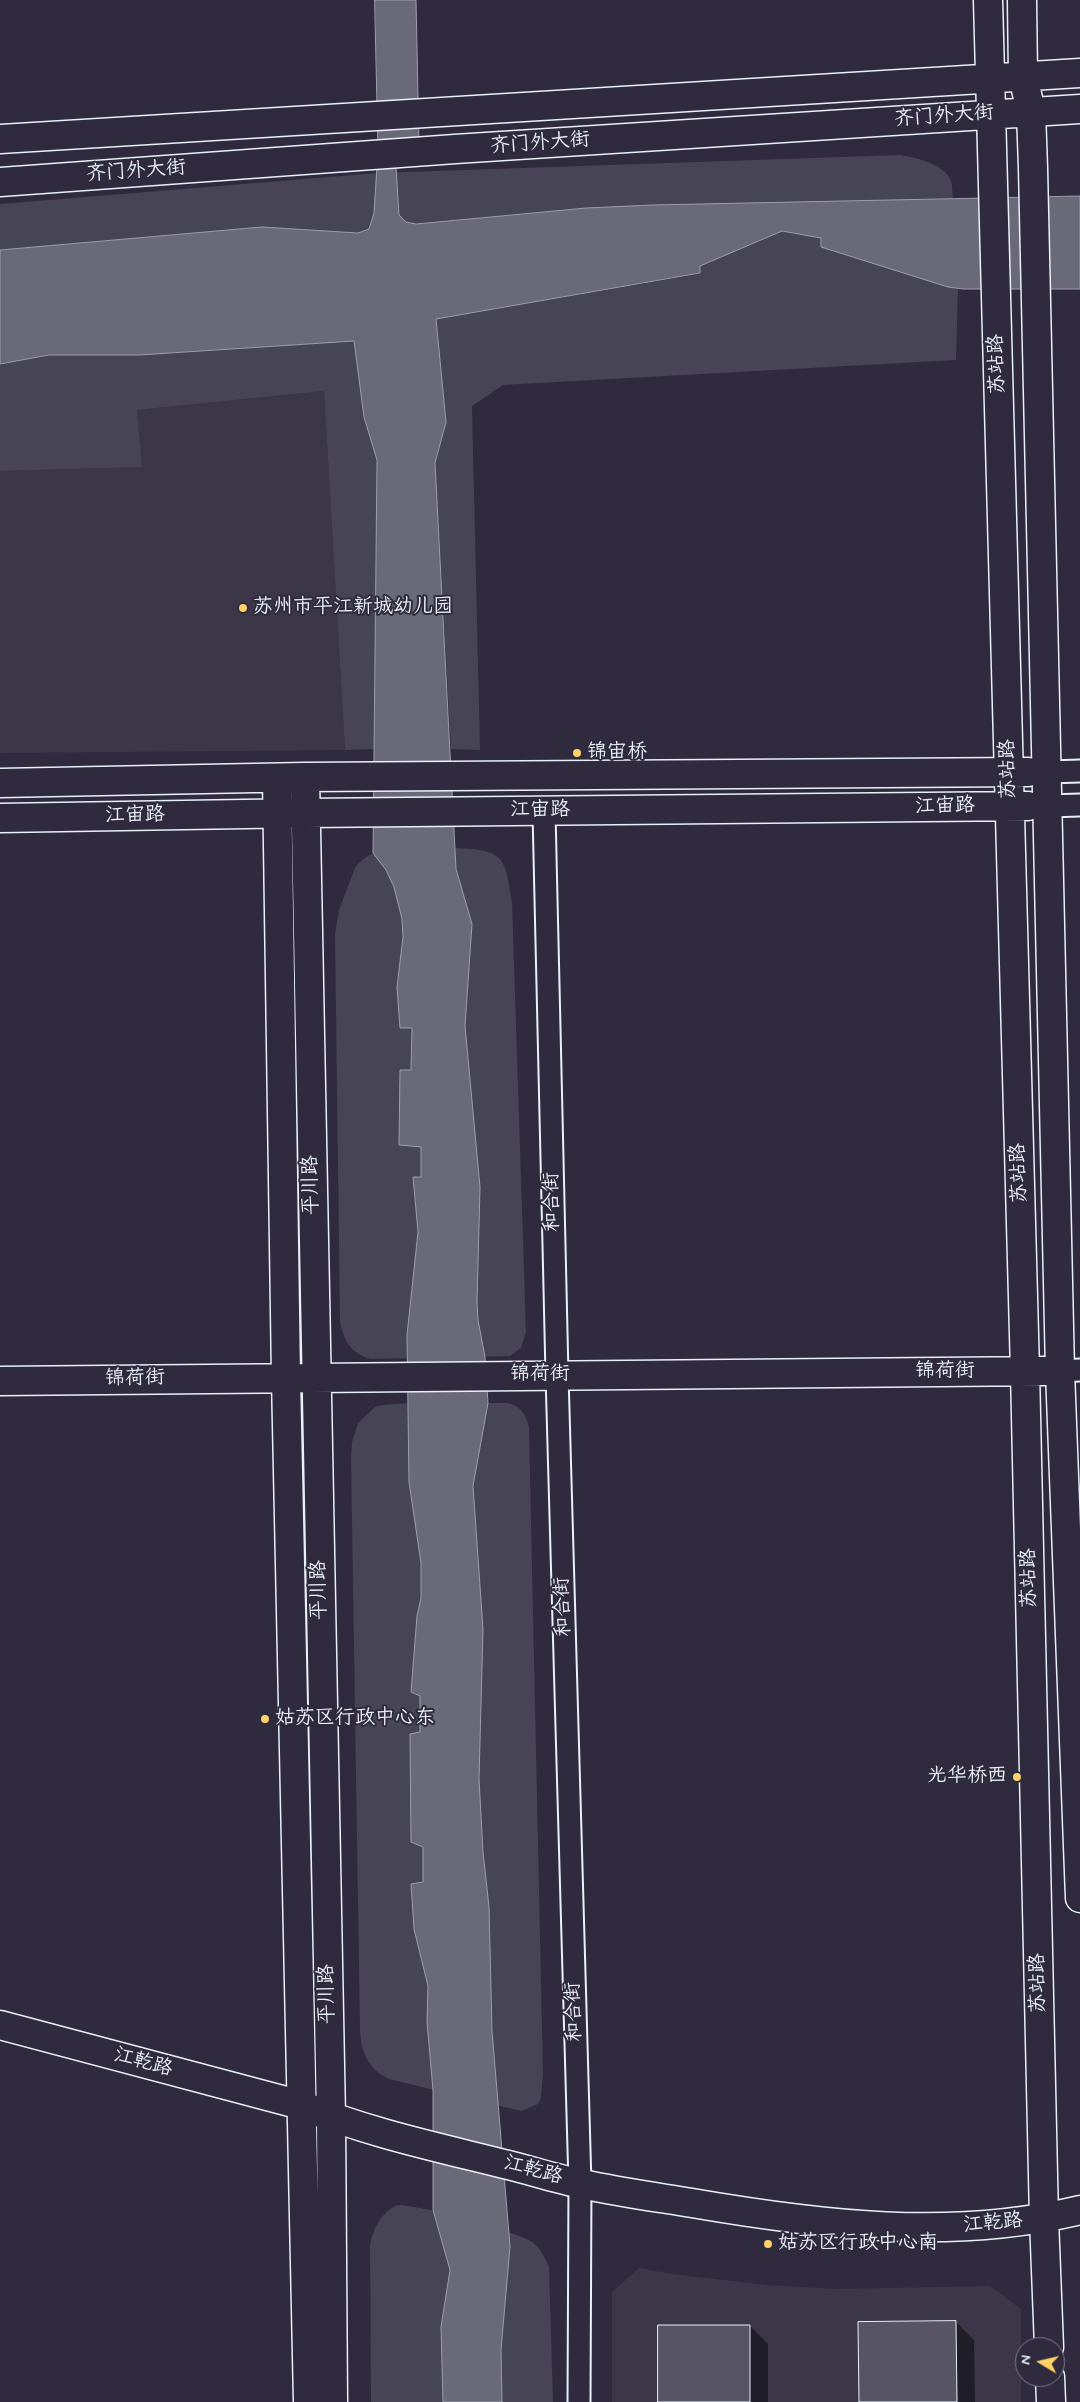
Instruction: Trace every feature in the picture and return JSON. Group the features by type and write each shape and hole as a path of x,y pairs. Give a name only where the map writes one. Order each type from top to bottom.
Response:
{"street":[{"name":"苏站路","path":"988,0 991,114 995,174 1044,2219 1049,2337"},
{"name":"苏站路","path":"1022,0 1024,76 1031,112 1038,312 1046,772 1070,1370 1080,1898"},
{"name":"齐门外大街","path":"0,140 450,113 990,77 1080,73"},
{"name":"齐门外大街","path":"0,182 455,149 1080,109"},
{"name":"江宙路","path":"0,783 305,777 1080,771"},
{"name":"平川路","path":"305,777 330,2117 332,2402"},
{"name":"平川路","path":"277,778 286,1378 308,2402"},
{"name":"江宙路","path":"0,818 306,812 544,812 1080,805"},
{"name":"和合街","path":"544,812 557,1375 580,2184 579,2402"},
{"name":"锦荷街","path":"0,1381 1070,1370"},
{"name":"江乾路","path":"0,2025 301,2105 330,2117 424,2144 512,2165 580,2184 774,2218 868,2226 964,2228 1044,2219 1080,2210"},
{"path":"1051,2387 1052,2402"}],"shaded area":[{"path":"900,155 935,165 942,169 951,181 953,199 586,208 421,223 358,233 262,227 0,250 0,204 377,173"},
{"path":"782,231 821,238 821,247 958,288 956,360 503,385 472,406 480,750 451,749 435,463 446,422 436,319 700,274 700,266"},
{"path":"354,341 364,417 377,460 374,749 345,750 324,391 137,410 142,467 0,471 0,364 49,355 139,355"},
{"name":"苏州市平江新城幼儿园","path":"324,391 345,750 0,753 0,471 141,467 137,410"},
{"path":"456,848 484,851 499,858 507,874 512,902 526,1332 521,1348 510,1356 371,1359 353,1350 346,1341 340,1322 335,934 339,910 355,868 371,854 384,849"},
{"path":"409,1403 507,1403 516,1406 522,1411 529,1428 543,2074 541,2098 538,2104 521,2111 389,2079 376,2070 367,2059 362,2046 360,2030 352,1442 358,1423 375,1407"},
{"path":"397,2205 444,2213 507,2231 532,2242 540,2250 549,2267 553,2402 371,2402 370,2245 382,2217"},
{"path":"639,2268 672,2274 767,2285 835,2289 990,2286 1021,2309 1021,2337 1015,2337 1015,2387 1021,2387 1021,2402 612,2402 612,2292"}],"water":[{"path":"375,0 416,0 419,147 395,150 399,215 406,222 416,224 586,208 653,205 1080,196 1080,289 963,289 948,287 821,247 821,238 782,231 700,266 700,273 436,319 446,422 435,463 456,869 472,924 465,1026 480,1187 477,1302 478,1320 485,1357 488,1403 473,1486 483,1629 479,1779 483,1852 489,1907 492,2031 510,2246 501,2350 502,2402 443,2402 441,2327 450,2270 433,2210 433,2090 427,2022 428,1986 414,1929 411,1884 423,1882 423,1847 411,1842 410,1734 420,1732 420,1696 411,1692 417,1616 421,1598 421,1563 409,1482 407,1335 418,1232 413,1177 421,1177 421,1147 399,1145 400,1070 411,1070 412,1028 400,1028 397,987 403,937 402,919 394,887 386,870 373,853 377,460 364,417 354,341 139,355 49,355 0,364 0,250 262,227 358,233 369,229 374,213 378,151"}],"building":[{"path":"956,2321 957,2402 859,2402 858,2322"},
{"path":"658,2325 750,2325 750,2402 658,2402"}],"place":[{"name":"苏州市平江新城幼儿园","path":"243,608"},
{"name":"锦宙桥","path":"577,753"},
{"name":"姑苏区行政中心东","path":"265,1719"},
{"name":"光华桥西","path":"1017,1777"},
{"name":"姑苏区行政中心南","path":"768,2244"}]}
